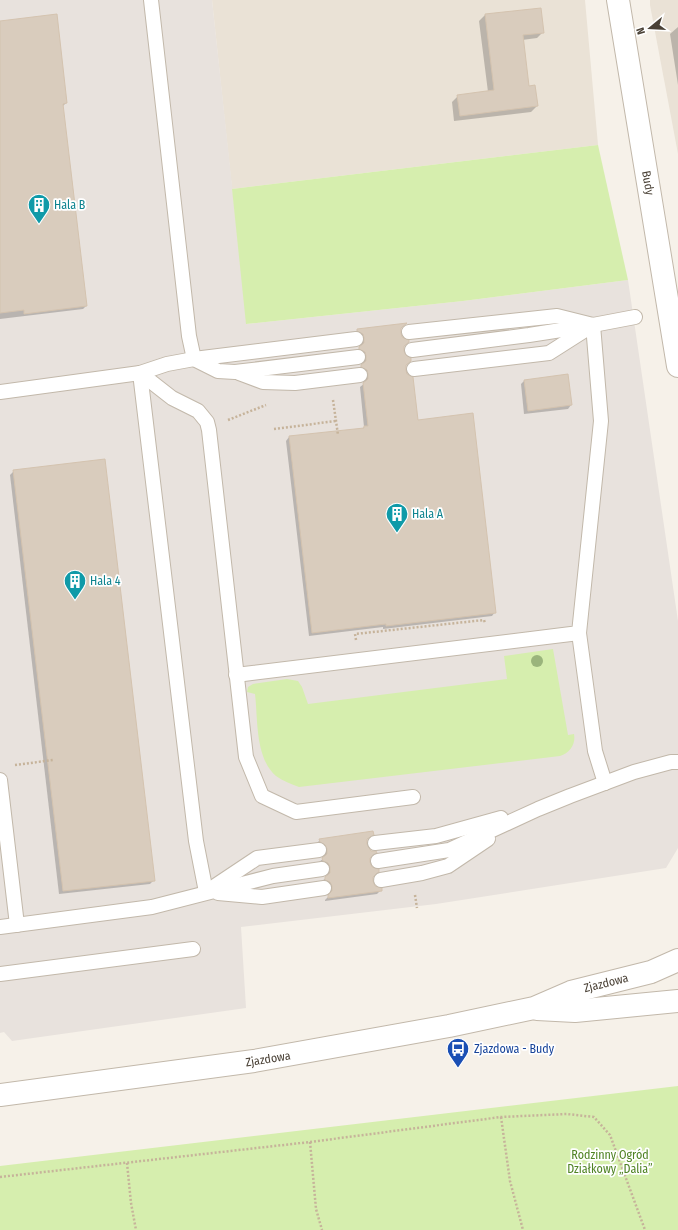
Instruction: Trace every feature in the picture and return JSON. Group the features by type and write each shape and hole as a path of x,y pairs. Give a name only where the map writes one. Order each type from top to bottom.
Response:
{"street":[{"name":"Budy","path":"618,0 678,366"},
{"name":"Zjazdowa","path":"0,1095 262,1060 449,1026 534,1008 571,992 651,972 678,960"},
{"name":"Zjazdowa","path":"534,1008 574,1011 678,1001"}],"lane":[{"path":"151,0 189,336 194,359"},
{"path":"409,332 557,316 593,325"},
{"path":"412,350 530,335 635,317"},
{"path":"414,369 549,353 593,325"},
{"path":"593,325 601,421 579,633 595,751 604,783"},
{"path":"0,392 140,374 167,364 194,359 356,339"},
{"path":"194,359 218,371 235,372 358,357"},
{"path":"235,372 263,382 295,383 360,375"},
{"path":"140,374 172,398 198,411 207,422 246,756 262,796 296,812 413,797"},
{"path":"140,374 196,841 206,892"},
{"path":"236,675 579,633"},
{"path":"378,861 449,850 538,809 604,783 657,765 678,762"},
{"path":"0,780 17,925"},
{"path":"375,843 436,836 538,809"},
{"path":"381,880 422,873 448,866 500,831 538,809"},
{"path":"206,892 257,858 319,850"},
{"path":"0,927 152,907 273,876 322,869"},
{"path":"206,892 262,897 324,888"},
{"path":"0,974 193,949"}],"path":[{"path":"333,400 338,435"},
{"path":"226,421 267,404"},
{"path":"274,429 336,421"},
{"path":"15,765 53,760"},
{"path":"416,898 417,908"},
{"path":"0,1177 310,1142 501,1117 567,1114 594,1117 610,1135 645,1230"},
{"path":"501,1117 510,1181 523,1230"},
{"path":"310,1142 316,1209 322,1230"},
{"path":"127,1163 130,1203 136,1230"}],"shaded area":[{"path":"0,0 212,0 247,324 463,301 628,280 678,621 678,848 666,868 436,904 241,927 246,1008 12,1041 4,1032 0,1033"},
{"path":"212,0 585,0 598,145 232,189"},
{"path":"650,0 678,0 678,154 650,5"}],"green space":[{"path":"598,145 628,280 463,301 246,324 232,189"},
{"path":"553,649 568,735 574,734 572,748 564,755 299,787 276,776 264,759 257,726 255,694 247,692 248,687 253,684 287,679 298,681 302,687 308,704 507,679 504,656"},
{"name":"Rodzinny Ogród Działkowy „Dalia”","path":"678,1086 678,1230 0,1230 0,1166"}],"building":[{"path":"541,8 544,33 523,35 529,86 535,85 538,106 460,116 457,95 494,90 485,14"},
{"name":"Hala B","path":"57,14 67,103 63,104 87,306 24,314 24,310 0,313 0,21"},
{"name":"Hala A","path":"407,323 401,328 401,333 402,337 409,340 409,342 404,346 406,355 411,358 411,361 406,365 406,370 407,374 413,377 418,420 473,413 496,613 312,633 289,436 364,428 364,426 368,426 363,383 368,379 368,374 367,370 361,367 361,365 366,361 366,356 365,352 359,349 359,347 364,343 364,338 363,334 357,331 357,329"},
{"path":"568,374 572,405 528,411 524,380"},
{"name":"Hala 4","path":"105,459 155,881 63,891 13,470"},
{"path":"373,831 374,835 367,839 367,844 371,851 376,851 377,853 370,858 370,862 372,867 379,869 379,872 373,877 373,881 375,886 382,888 382,891 328,898 328,895 332,891 332,886 330,882 325,880 325,877 330,873 330,867 328,863 323,861 322,858 327,854 327,849 319,839"}],"place":[{"name":"Hala B","path":"39,224"},
{"name":"Hala A","path":"397,534"},
{"name":"Hala 4","path":"75,600"},
{"name":"Zjazdowa - Budy","path":"458,1068"}]}
